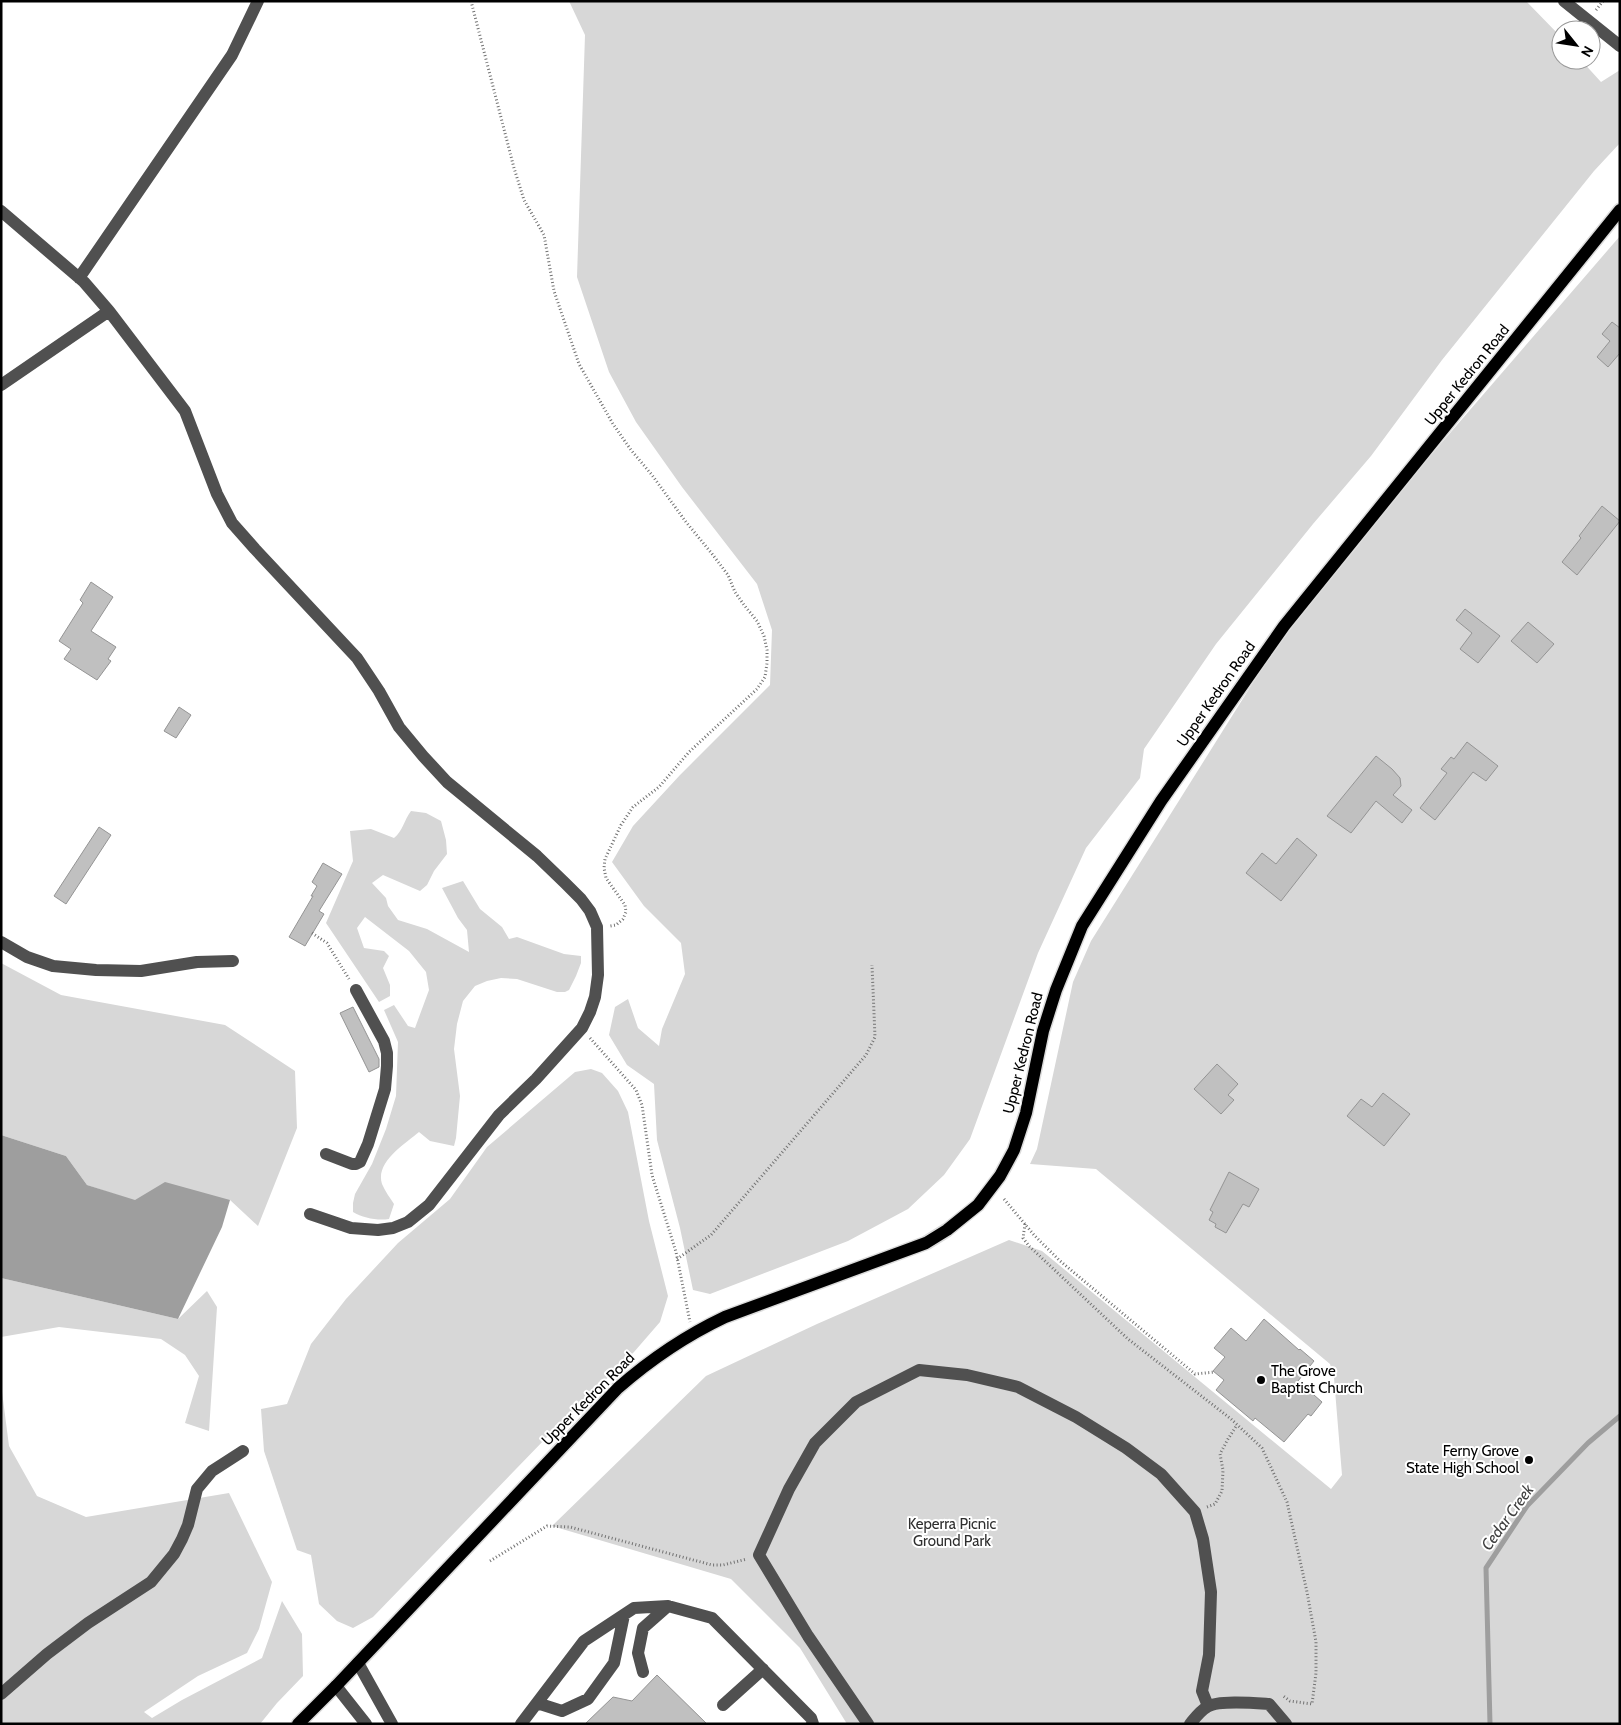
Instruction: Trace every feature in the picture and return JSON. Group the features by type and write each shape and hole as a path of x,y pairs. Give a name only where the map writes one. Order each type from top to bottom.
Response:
{"main road":[{"name":"Upper Kedron Road","path":"298,1724 618,1388 642,1366 694,1332 725,1317 926,1243 964,1218 987,1194 1000,1176 1014,1150 1026,1113 1046,1022 1056,990 1082,926 1129,850 1161,801 1284,626 1620,210"}],"street":[{"path":"79,278 232,55 258,1"},
{"path":"1564,1 1620,46"},
{"path":"1,210 79,278 109,311 185,411 217,494 232,523 254,549 357,658 400,727 423,756 447,782 537,856 558,876 590,911 597,927 598,955 595,998 582,1028 536,1079 499,1115 430,1205 408,1222 393,1228 378,1230 351,1228 310,1214"},
{"path":"1,385 109,311"},
{"path":"1,942 27,957 53,966 96,970 141,971 197,962 233,961"},
{"path":"326,1154 352,1164 360,1162 386,1089 387,1053 384,1041 356,990"},
{"path":"868,1724 808,1636 759,1555 788,1489 815,1443 856,1402 919,1370 967,1375 1018,1387 1076,1417 1126,1448 1161,1474 1195,1512 1203,1538 1210,1592 1209,1655 1202,1691 1208,1706"},
{"path":"1,1694 47,1654 88,1623 152,1582 174,1554 182,1539 188,1525 197,1490 212,1471 243,1451"},
{"path":"643,1672 638,1653 643,1628 668,1606"},
{"path":"521,1724 584,1641 634,1608 668,1606 712,1618 811,1718 813,1724"},
{"path":"537,1703 562,1711 588,1699 614,1663 624,1615"},
{"path":"358,1663 392,1724"},
{"path":"723,1706 763,1669"},
{"path":"336,1686 366,1724"},
{"path":"1190,1724 1208,1706 1232,1703 1269,1704 1286,1724"}],"path":[{"path":"471,1 514,168 524,200 544,235 554,290 579,364 613,424 631,450 728,575 735,592 757,621 764,636 767,650 768,663 765,677 757,689 688,752 659,787 633,807 621,825 605,858 604,868 606,878 625,905 626,912 623,919 616,925 597,927"},
{"path":"312,933 327,943 356,990"},
{"path":"677,1259 711,1235 866,1055 875,1037 872,965"},
{"path":"582,1028 636,1090 642,1105 652,1175 677,1259 688,1316 694,1332"},
{"path":"1004,1199 1034,1235 1059,1260 1195,1374 1214,1372"},
{"path":"1025,1224 1023,1238 1050,1266 1128,1339 1238,1425 1262,1448 1287,1502 1316,1642 1316,1673 1312,1704 1290,1701 1276,1692 1269,1704"},
{"path":"1195,1512 1215,1504 1222,1491 1223,1470 1220,1454 1238,1425"},
{"path":"490,1562 548,1526 570,1527 712,1564 723,1565 759,1555"}],"green space":[{"path":"569,1 1526,1 1551,27 1551,70 1590,70 1601,82 1620,70 1620,143 1594,171 1442,360 1371,456 1216,644 1144,749 1140,778 1086,848 1038,953 970,1139 944,1175 908,1209 848,1241 710,1294 693,1290 680,1228 657,1140 654,1084 627,1065 609,1035 615,1007 628,999 638,1028 659,1046 662,1029 685,974 681,943 644,906 612,862 633,826 680,775 770,685 772,630 757,584 682,487 636,422 609,372 577,277 585,35"},
{"name":"Keperra Picnic Ground Park","path":"1620,236 1620,1724 847,1724 800,1648 731,1579 552,1526 706,1376 817,1324 1009,1240 1042,1251 1331,1489 1342,1475 1334,1378 1330,1364 1096,1169 1030,1164 1037,1149 1073,982 1091,941 1259,673 1307,606 1358,546 1381,513"},
{"path":"411,811 426,813 441,821 446,840 447,854 434,871 427,885 420,891 383,875 372,883 386,898 388,906 398,920 427,929 469,952 467,930 458,918 442,888 463,881 480,909 502,927 509,939 517,937 564,954 581,956 581,963 569,990 565,992 557,992 517,979 501,978 475,986 463,1001 457,1024 454,1049 460,1096 454,1146 430,1141 419,1132 393,1154 383,1168 381,1176 383,1187 394,1204 389,1219 385,1220 361,1216 353,1212 355,1194 372,1164 386,1129 396,1096 398,1042 384,1010 394,1005 408,1026 415,1028 429,990 426,972 409,951 365,917 357,928 364,948 384,951 389,956 383,968 390,985 390,996 379,1002 326,923 353,861 350,831 371,829 394,838"},
{"path":"1,963 61,995 225,1025 295,1071 297,1128 258,1226 230,1200 135,1201 87,1185 66,1156 1,1135"},
{"path":"591,1069 602,1073 618,1091 628,1112 649,1221 668,1296 660,1322 634,1352 547,1437 373,1617 353,1628 337,1621 319,1604 311,1555 297,1550 264,1451 261,1409 287,1404 311,1344 346,1299 398,1243 450,1199 487,1147 575,1072"},
{"path":"1,1278 178,1319 207,1291 217,1307 209,1431 185,1423 199,1376 185,1355 161,1339 59,1327 1,1337"},
{"path":"1,1384 9,1446 37,1496 86,1517 229,1493 272,1582 259,1629 247,1653 198,1676 144,1712 152,1718 262,1658 282,1601 302,1634 303,1676 260,1724 1,1724"}],"shaded area":[{"path":"1,1135 66,1156 87,1185 135,1200 165,1182 230,1200 222,1227 178,1319 1,1278"}],"building":[{"path":"1612,322 1620,328 1620,353 1608,367 1597,357 1610,341 1602,334"},
{"path":"1602,506 1620,521 1577,575 1562,562 1581,538 1579,536"},
{"path":"91,582 113,597 91,631 116,647 108,659 111,661 97,680 64,659 71,649 59,641 83,603 80,600"},
{"path":"1465,609 1500,636 1478,663 1460,649 1472,633 1456,620"},
{"path":"1528,622 1554,644 1537,663 1511,641"},
{"path":"179,707 191,715 176,738 164,731"},
{"path":"1467,742 1498,766 1486,781 1473,772 1435,820 1420,808 1447,773 1441,769 1451,757 1454,759"},
{"path":"1376,756 1400,778 1401,786 1393,795 1412,810 1402,823 1376,801 1351,833 1327,816"},
{"path":"99,827 111,835 66,904 54,896"},
{"path":"1297,838 1317,855 1281,901 1246,873 1262,853 1276,864"},
{"path":"323,863 342,874 319,911 324,914 305,946 289,937 313,896 311,896 317,886 312,882"},
{"path":"353,1007 379,1059 379,1067 369,1072 340,1013"},
{"path":"1217,1064 1238,1084 1228,1095 1234,1100 1221,1114 1194,1089"},
{"path":"1383,1093 1410,1114 1384,1146 1347,1116 1361,1099 1372,1107"},
{"path":"1229,1172 1259,1189 1249,1207 1243,1204 1226,1233 1215,1227 1216,1224 1209,1220 1213,1212 1210,1210"},
{"name":"The Grove Baptist Church","path":"1264,1319 1314,1361 1298,1381 1322,1402 1311,1416 1308,1414 1284,1442 1255,1418 1253,1421 1216,1390 1224,1380 1213,1371 1225,1357 1214,1348 1231,1328 1246,1341"},
{"path":"657,1675 707,1724 585,1724 613,1697 632,1701"}],"waterway":[{"name":"Cedar Creek","path":"1490,1724 1486,1568 1527,1506 1588,1443 1620,1416"}],"place":[{"name":"The Grove Baptist Church","path":"1261,1380"},
{"name":"Ferny Grove State High School","path":"1529,1460"}]}
